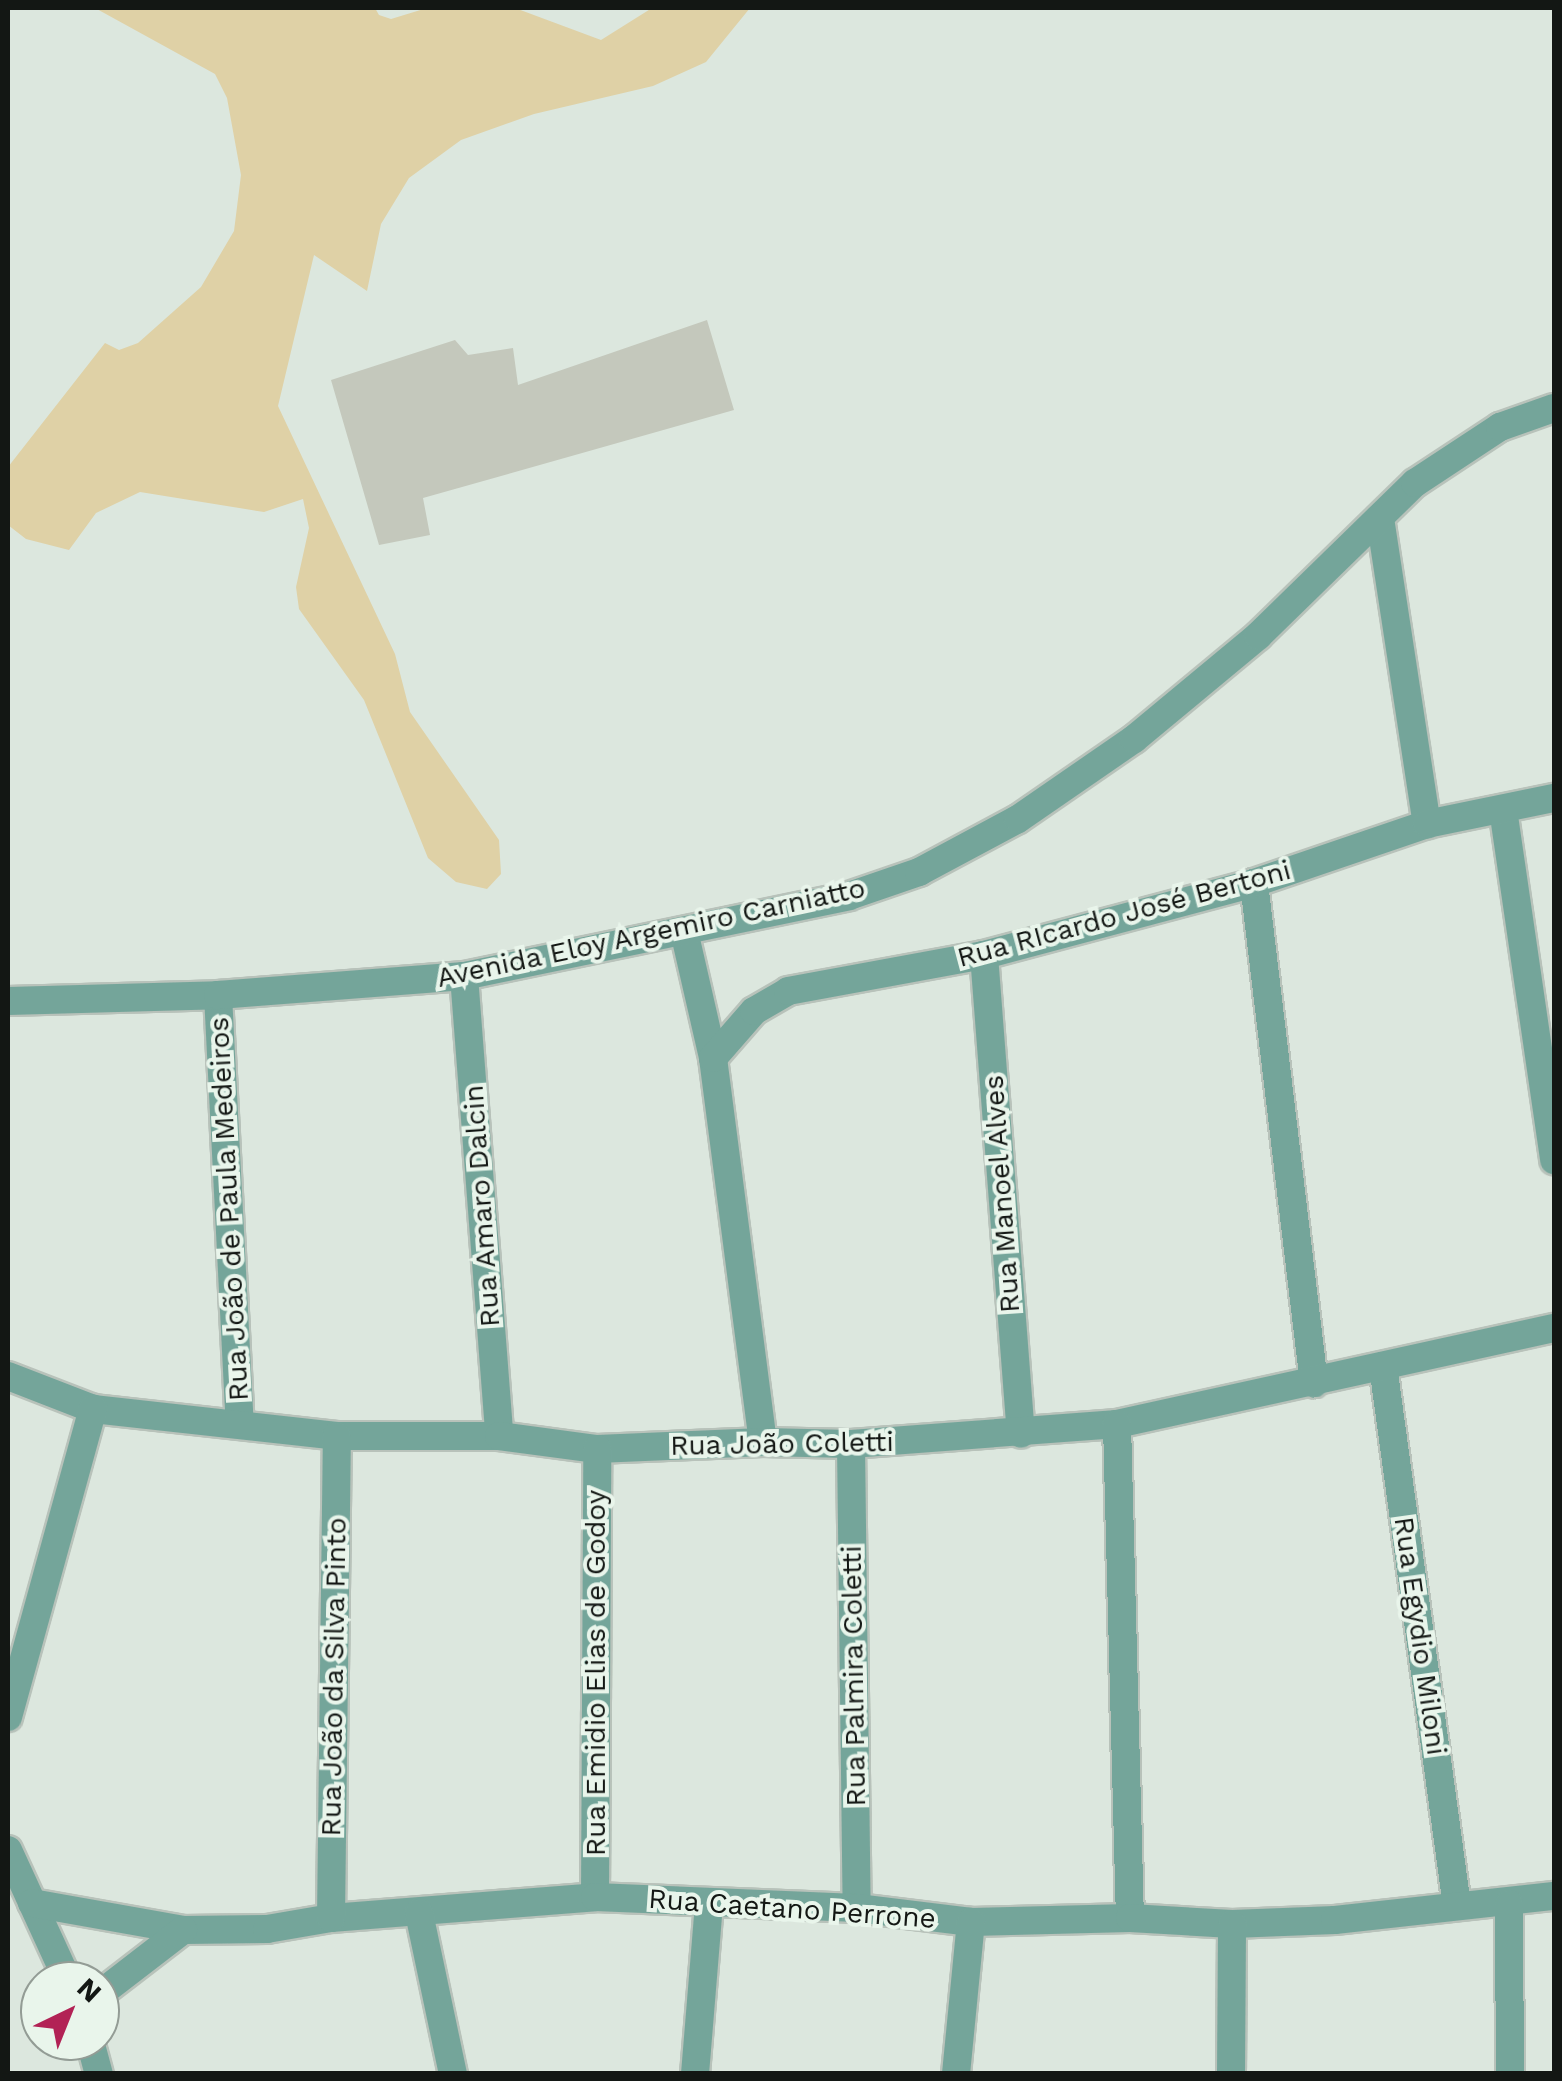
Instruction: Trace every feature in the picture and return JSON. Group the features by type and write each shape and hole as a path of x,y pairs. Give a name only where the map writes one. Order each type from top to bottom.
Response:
{"street":[{"name":"Avenida Eloy Argemiro Carniatto","path":"8,1000 218,996 464,976 849,896 919,872 1018,819 1134,739 1231,659 1415,484 1500,427 1554,408"},
{"path":"1380,518 1427,824"},
{"name":"Rua RIcardo José Bertoni","path":"713,1058 754,1011 788,991 984,955 1254,884 1427,824 1554,798"},
{"path":"1502,809 1554,1160"},
{"path":"1254,884 1314,1383"},
{"path":"684,931 713,1058 763,1442"},
{"name":"Rua Manoel Alves","path":"984,955 1020,1434"},
{"name":"Rua Amaro Dalcin","path":"464,976 499,1436"},
{"name":"Rua João de Paula Medeiros","path":"218,996 240,1422"},
{"name":"Rua João Coletti","path":"8,1376 94,1409 240,1422 338,1436 499,1436 596,1450 763,1442 851,1444 1117,1424 1554,1328"},
{"name":"Rua Egydio Miloni","path":"1383,1366 1458,1906"},
{"path":"8,1717 94,1409"},
{"path":"1117,1424 1130,1918"},
{"name":"Rua João da Silva Pinto","path":"331,1918 338,1436"},
{"name":"Rua Palmira Coletti","path":"851,1444 856,1908"},
{"name":"Rua Emidio Elias de Godoy","path":"594,1897 596,1450"},
{"path":"8,1850 59,1961"},
{"name":"Rua Caetano Perrone","path":"32,1903 183,1930 267,1929 331,1918 594,1897 856,1908 971,1922 1130,1918 1232,1924 1335,1920 1509,1904 1554,1896"},
{"path":"695,2074 709,1903"},
{"path":"1509,1904 1510,2074"},
{"path":"419,1913 453,2074"},
{"path":"956,2074 971,1922"},
{"path":"1231,2074 1232,1924"},
{"path":"120,1979 183,1930"}],"shaded area":[{"path":"95,8 375,8 379,15 391,19 427,8 515,8 601,40 652,8 750,8 706,62 653,86 534,114 461,140 409,178 381,224 367,291 314,255 278,406 395,654 410,712 499,840 501,874 487,889 456,882 428,858 364,700 299,609 296,587 309,528 303,499 264,512 140,492 96,513 69,550 26,539 8,525 8,467 105,343 119,350 138,343 201,287 234,231 241,175 227,98 215,74"}],"building":[{"path":"707,320 734,410 423,498 430,535 379,545 331,380 455,340 468,355 513,348 518,385"}]}
